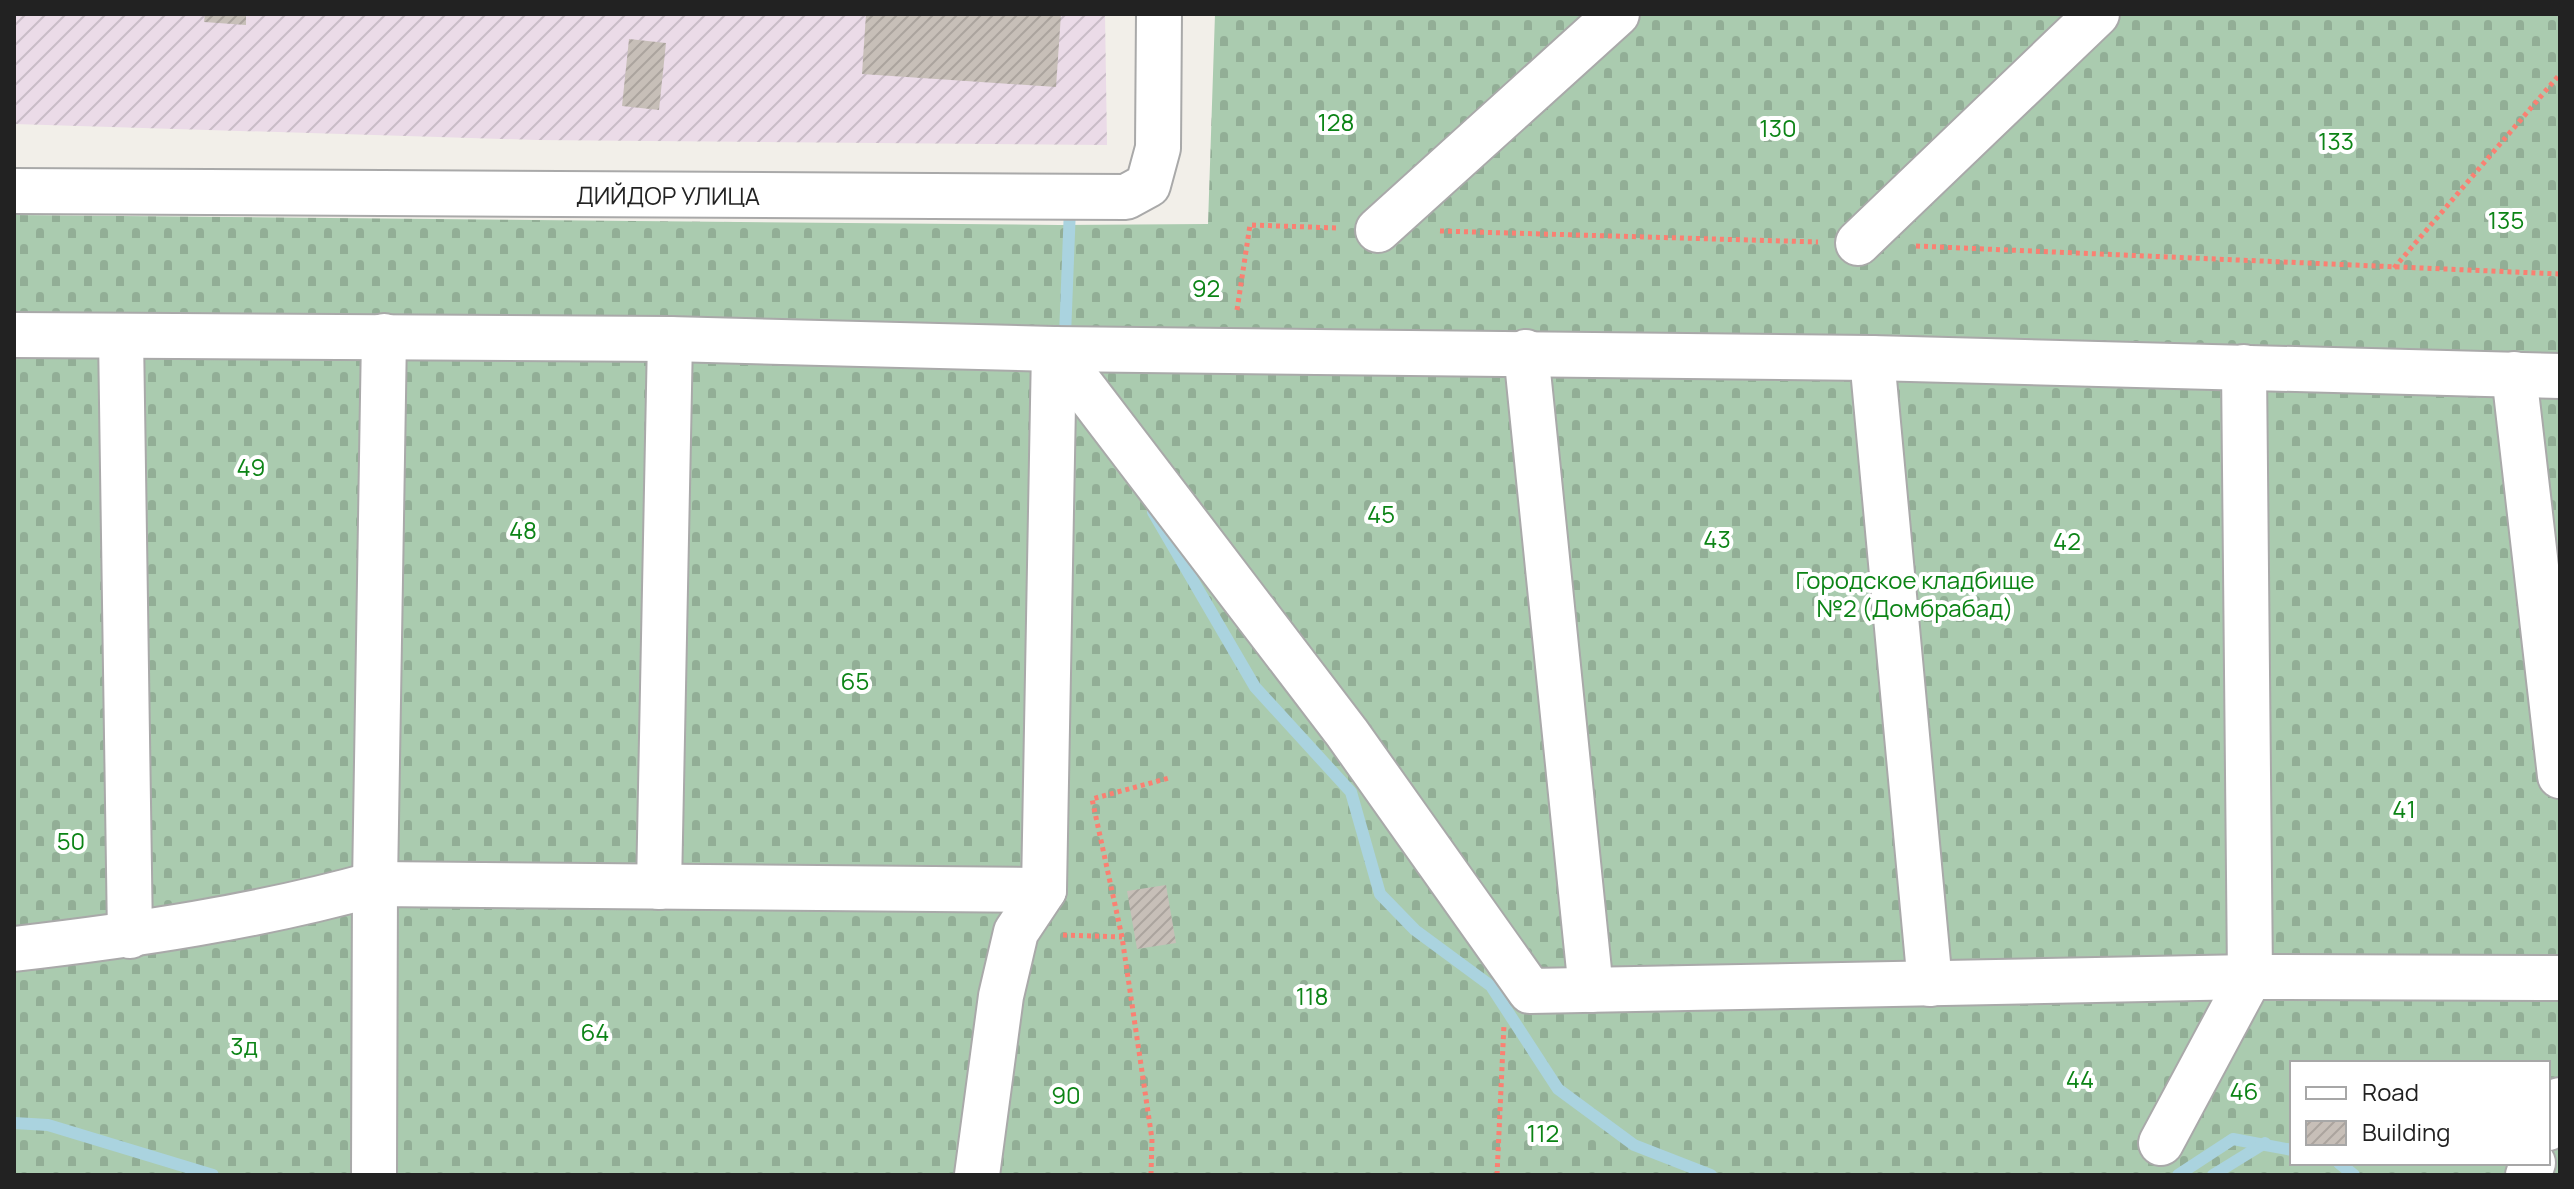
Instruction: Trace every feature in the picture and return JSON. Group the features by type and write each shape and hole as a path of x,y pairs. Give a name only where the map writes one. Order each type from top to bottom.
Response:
{"street":[{"name":"ДИЙДОР УЛИЦА","path":"14,191 1126,197 1148,185 1158,148 1159,14"},
{"path":"1378,230 1617,14"},
{"path":"1858,243 2097,14"},
{"path":"14,335 670,339 1054,349 1526,352 2560,376"},
{"path":"121,336 130,936"},
{"path":"374,1175 375,884 384,336"},
{"path":"659,887 670,339"},
{"path":"977,1175 1001,996 1016,932 1044,890 1054,349"},
{"path":"1054,349 1347,733 1530,991 2250,977 2560,978"},
{"path":"1526,352 1591,990"},
{"path":"1872,358 1930,984"},
{"path":"2161,1143 2250,977 2244,367"},
{"path":"2514,374 2560,776"},
{"path":"14,949 130,936 328,897 375,884 1044,890"},
{"path":"2550,1123 2560,1100"}],"path":[{"path":"2394,268 2560,74"},
{"path":"1231,350 1250,225 1378,230"},
{"path":"1440,231 1858,243 2560,274"},
{"path":"1151,1175 1152,1139 1122,937 1092,799 1169,778"},
{"path":"1016,932 1122,937"},
{"path":"1497,1175 1505,1010"}],"shaded area":[{"path":"14,14 1105,14 1107,145 537,140 14,124"}],"green space":[{"name":"Городское кладбище №2 (Домбрабад)","path":"1215,14 2560,14 2560,1175 14,1175 14,215 1208,224"}],"building":[{"path":"205,14 246,14 246,25 204,22"},
{"path":"866,14 1061,14 1056,87 862,74"},
{"path":"629,39 666,43 659,110 622,106"},
{"path":"1166,885 1176,943 1137,949 1127,891"}],"waterway":[{"path":"1065,336 1070,208"},
{"path":"1153,512 1255,687 1351,792 1380,894 1415,930 1491,986 1558,1089 1634,1145 1711,1175"},
{"path":"14,1123 48,1125 213,1175"},
{"path":"2178,1175 2233,1139 2290,1150"},
{"path":"2213,1175 2265,1143"},
{"path":"2342,1165 2354,1175"}],"park label":[{"name":"128","path":"1336,121"},
{"name":"130","path":"1778,127"},
{"name":"133","path":"2336,140"},
{"name":"135","path":"2506,219"},
{"name":"92","path":"1206,287"},
{"name":"49","path":"251,466"},
{"name":"45","path":"1381,513"},
{"name":"48","path":"523,529"},
{"name":"43","path":"1717,538"},
{"name":"42","path":"2067,540"},
{"name":"65","path":"855,680"},
{"name":"41","path":"2404,808"},
{"name":"50","path":"71,840"},
{"name":"118","path":"1312,995"},
{"name":"64","path":"595,1031"},
{"name":"3д","path":"244,1045"},
{"name":"44","path":"2080,1078"},
{"name":"46","path":"2244,1090"},
{"name":"90","path":"1066,1094"},
{"name":"112","path":"1543,1132"}]}
